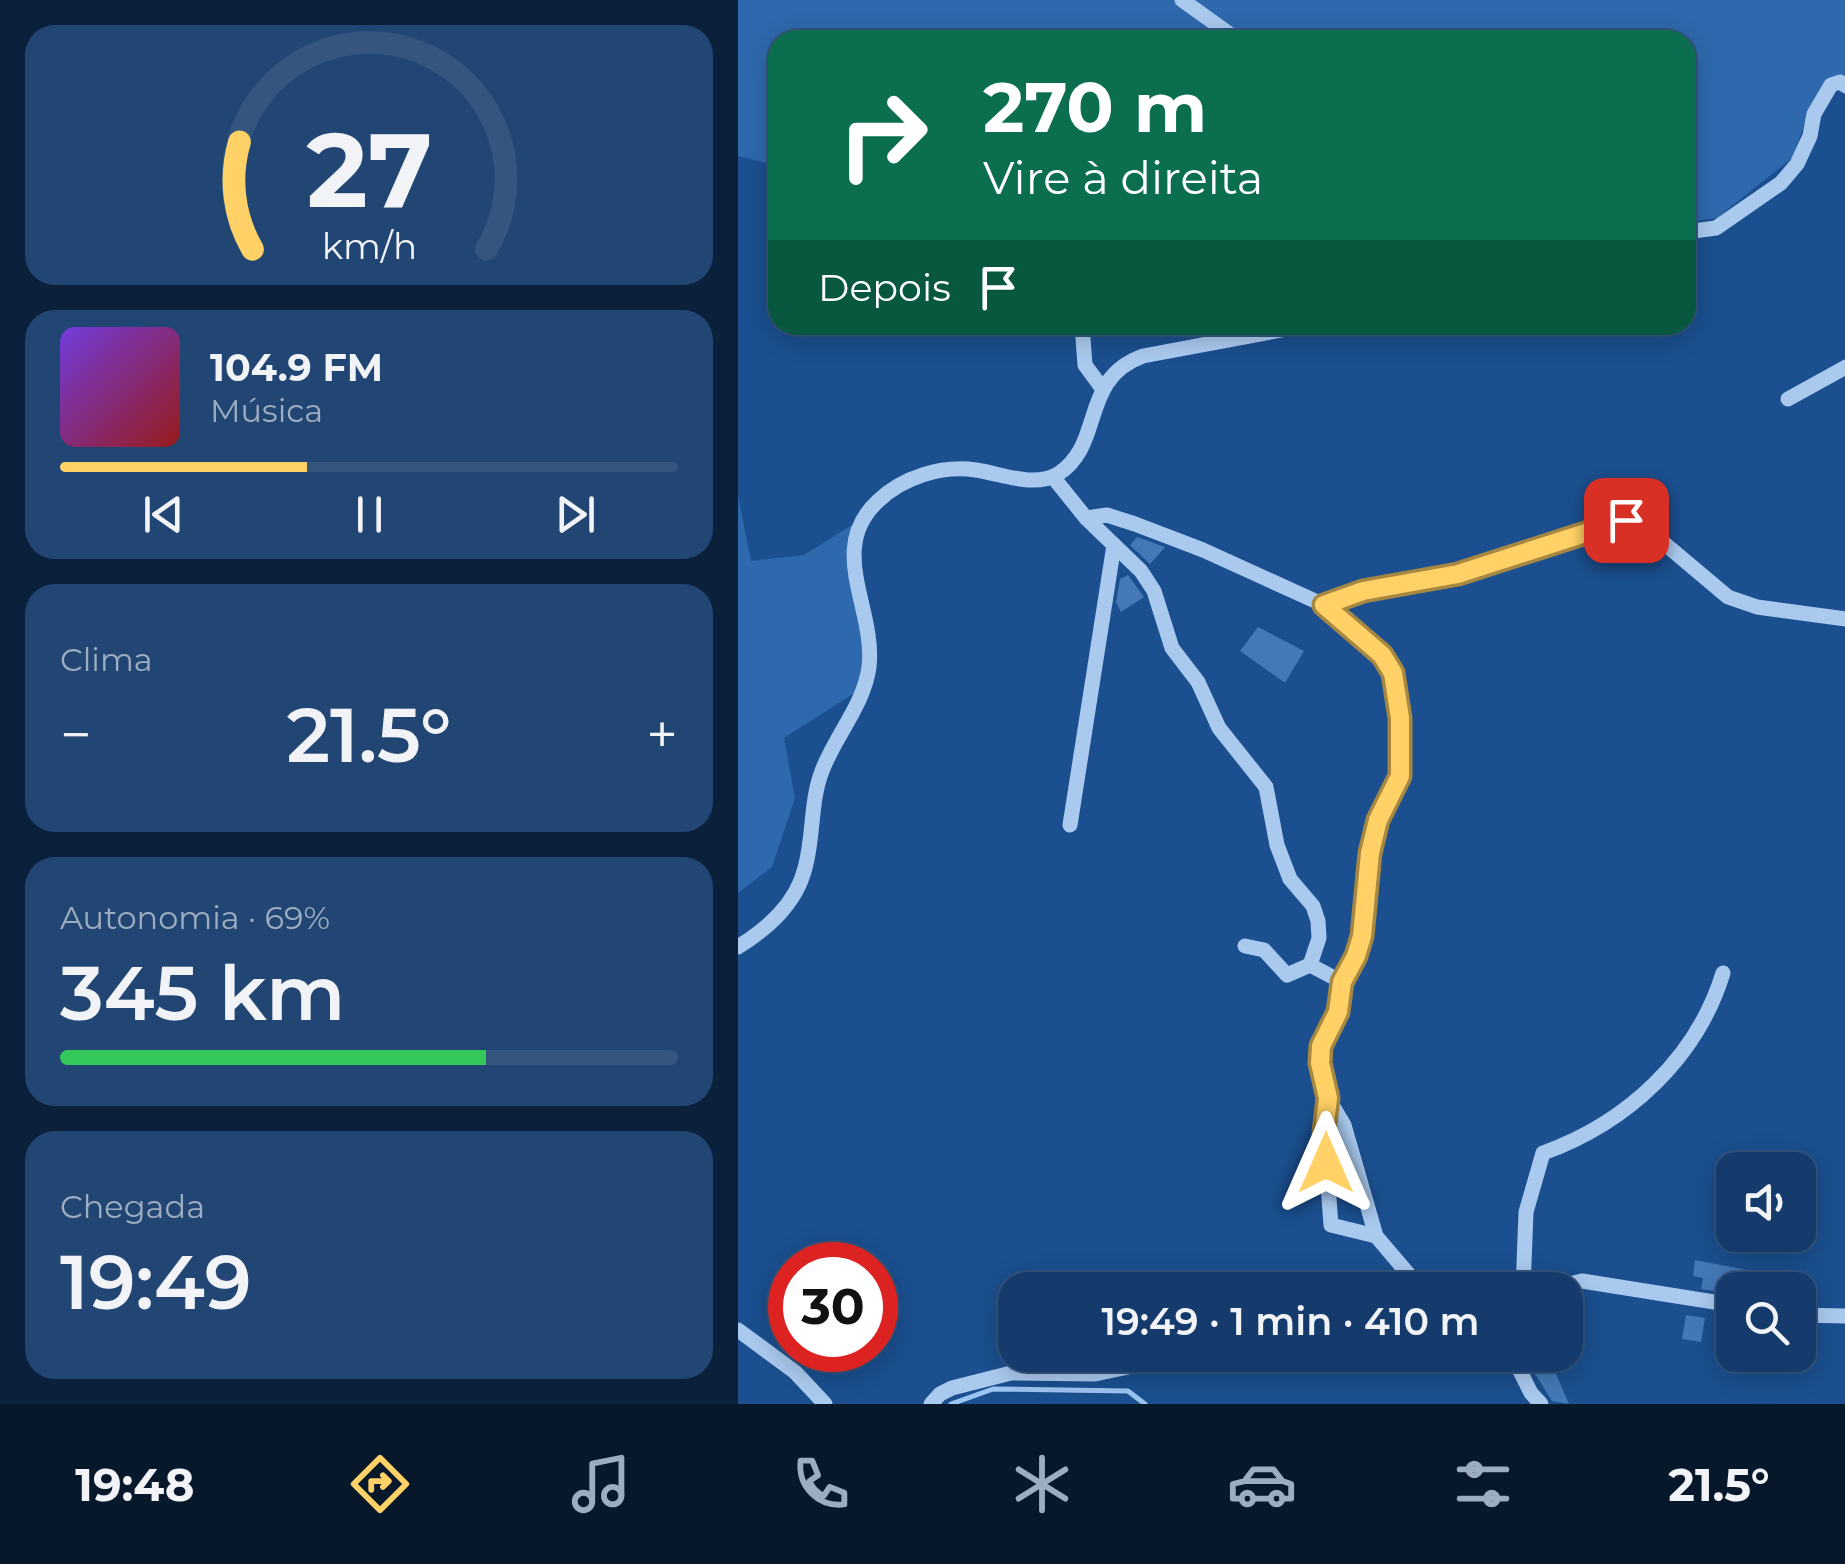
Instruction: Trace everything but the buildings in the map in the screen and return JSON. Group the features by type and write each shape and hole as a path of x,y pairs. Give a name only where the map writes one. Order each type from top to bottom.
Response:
{"street":[{"path":"1182,0 1224,30"},
{"path":"1696,231 1716,228 1781,183 1797,164 1810,136 1814,114 1831,85 1840,82 1846,86"},
{"path":"1083,335 1085,365 1102,388"},
{"path":"738,946 767,928 795,893 806,867 814,799 822,769 864,687 870,665 868,640 853,561 854,539 863,518 880,500 915,477 942,470 972,469 1036,481 1053,477 1070,466 1080,451 1102,388 1126,362 1255,335"},
{"path":"1788,399 1846,368"},
{"path":"1053,477 1086,518 1141,571 1154,591 1172,648 1198,682 1219,728 1266,787 1277,846 1290,879 1312,906 1319,938 1310,964 1287,975 1264,950 1245,946"},
{"path":"1086,518 1107,515 1136,524 1324,605 1382,655 1393,673 1400,718 1400,776 1378,820 1370,853 1362,936 1342,982 1338,1012 1321,1046 1320,1063 1328,1098 1344,1124 1376,1236 1407,1272"},
{"path":"1324,605 1363,591 1458,574 1626,520 1640,523 1728,597 1757,607 1846,619"},
{"path":"1070,825 1114,545"},
{"path":"1310,964 1342,982"},
{"path":"1524,1272 1526,1212 1543,1153 1618,1116 1652,1089 1700,1026 1713,1004 1723,973"},
{"path":"1328,1098 1324,1132 1330,1225 1376,1236"},
{"path":"1583,1280 1716,1303"},
{"path":"1816,1316 1846,1316"},
{"path":"738,1330 795,1372 824,1404"},
{"path":"932,1404 952,1388 1010,1372 1104,1372"},
{"path":"1520,1372 1541,1404"}],"shaded area":[{"path":"738,0 1845,0 1845,80 1807,118 1792,158 1717,218 1696,221 1696,30 768,30 768,164 738,156"},
{"path":"738,496 751,561 804,555 863,518 858,527 868,639 864,687 784,738 795,798 772,867 738,893"}],"waterway":[{"path":"951,1404 993,1389 1128,1391 1145,1404"}],"route":[{"path":"1326,1163 1328,1098 1320,1063 1321,1046 1338,1012 1342,982 1362,936 1370,853 1378,820 1400,776 1400,718 1393,673 1382,655 1324,605 1363,591 1458,574 1626,520"}]}
